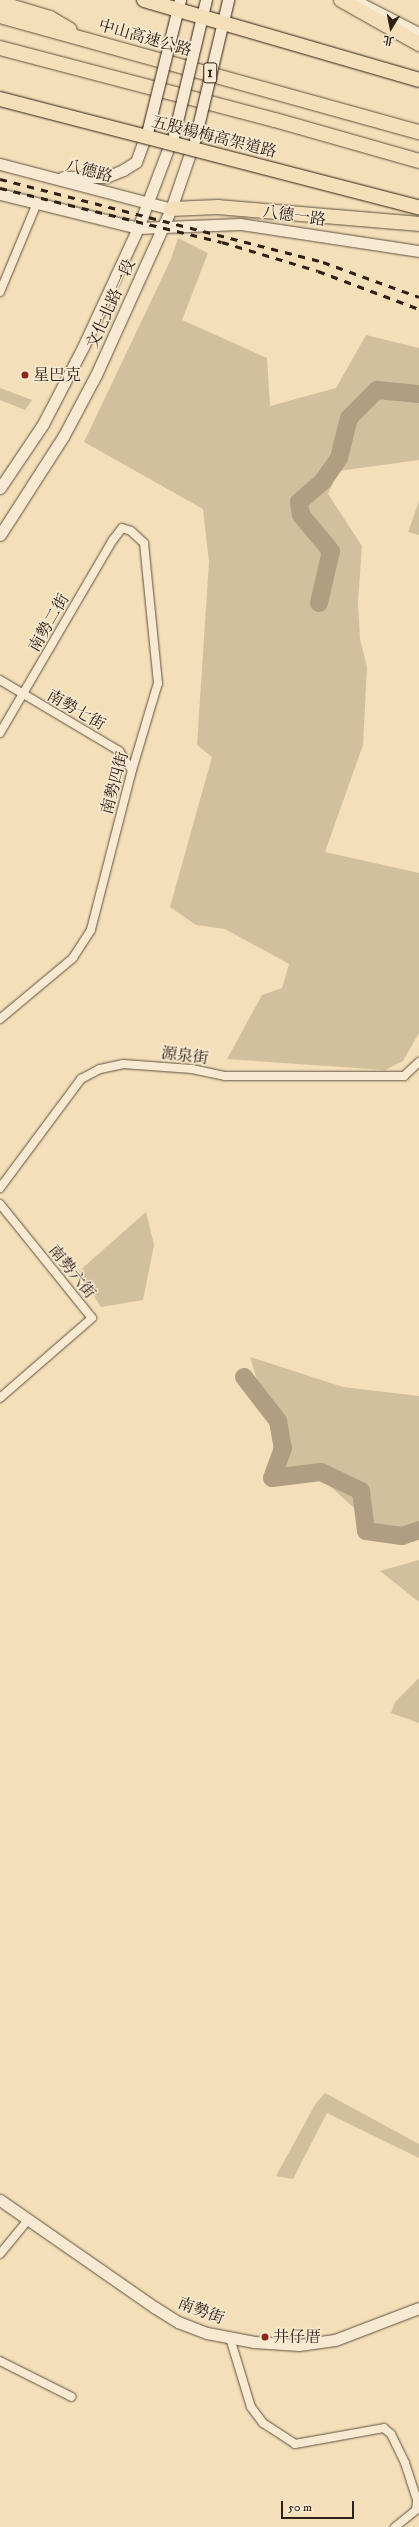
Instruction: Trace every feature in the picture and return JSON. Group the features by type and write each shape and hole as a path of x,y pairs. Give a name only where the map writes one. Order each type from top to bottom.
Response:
{"highway":[{"path":"144,0 419,80"},
{"path":"341,0 419,44"},
{"path":"0,3 50,18 80,37"},
{"name":"中山高速公路","path":"0,16 419,132"},
{"name":"1","path":"0,48 275,120 419,161"},
{"name":"五股楊梅高架道路","path":"0,99 419,207"},
{"path":"171,209 218,207 419,224"}],"street":[{"path":"48,177 106,177 123,170 136,162 148,129 180,0"},
{"name":"文化北路一段","path":"0,488 46,418 83,347 138,228 174,134 206,0"},
{"name":"文化北路一段","path":"0,535 62,437 96,375 171,209 195,139 228,0"},
{"path":"357,0 419,32"},
{"name":"八德路","path":"0,164 171,209"},
{"path":"0,194 138,228"},
{"path":"0,292 37,203"},
{"name":"八德一路","path":"138,228 240,224 419,251"},
{"name":"南勢二街","path":"0,733 122,528"},
{"name":"南勢四街","path":"0,1019 73,958 91,930 132,770 158,683 144,542 131,531 122,528"},
{"name":"南勢七街","path":"0,680 119,751 132,770"},
{"name":"源泉街","path":"0,1188 81,1079 100,1069 123,1064 192,1069 225,1076 404,1076 419,1062"},
{"name":"南勢六街","path":"0,1204 92,1318 0,1398"},
{"name":"南勢街","path":"0,2200 178,2322 230,2338 299,2345 335,2340 419,2308"},
{"path":"0,2254 28,2220"},
{"path":"230,2338 251,2407 263,2423 296,2444 384,2428 391,2434 405,2463 417,2501 416,2510 395,2527"},
{"path":"0,2361 72,2397"}],"shaded area":[{"path":"178,238 208,253 182,320 267,358 270,406 336,388 366,335 419,348 419,460 338,471 328,494 362,546 358,602 360,639 367,667 363,745 325,852 419,873 419,1033 403,1061 385,1070 227,1059 262,995 282,988 289,964 225,929 196,925 170,907 212,757 197,745 209,562 203,509 84,442 171,259"},
{"path":"0,388 32,400 25,410 0,400"},
{"path":"419,501 419,535 408,532"},
{"path":"146,1212 154,1245 143,1300 101,1307 78,1272"},
{"path":"250,1357 343,1387 419,1396 419,1532 372,1524 322,1479 291,1477 278,1447"},
{"path":"419,1560 419,1602 380,1571"},
{"path":"419,1678 419,1723 391,1713 395,1702"},
{"path":"325,2093 419,2144 419,2158 327,2113 293,2179 276,2176 316,2103"}],"waterway":[{"path":"319,603 331,551 301,515 299,502 323,481 339,458 349,418 377,390 419,394"},
{"path":"244,1377 278,1421 283,1448 272,1478 321,1472 361,1491 366,1531 402,1536 419,1530"}],"railway":[{"path":"0,179 323,262 419,297"},
{"path":"0,188 222,242 318,271 419,309"}],"place":[{"name":"星巴克","path":"25,375"},
{"name":"井仔厝","path":"265,2337"}]}
